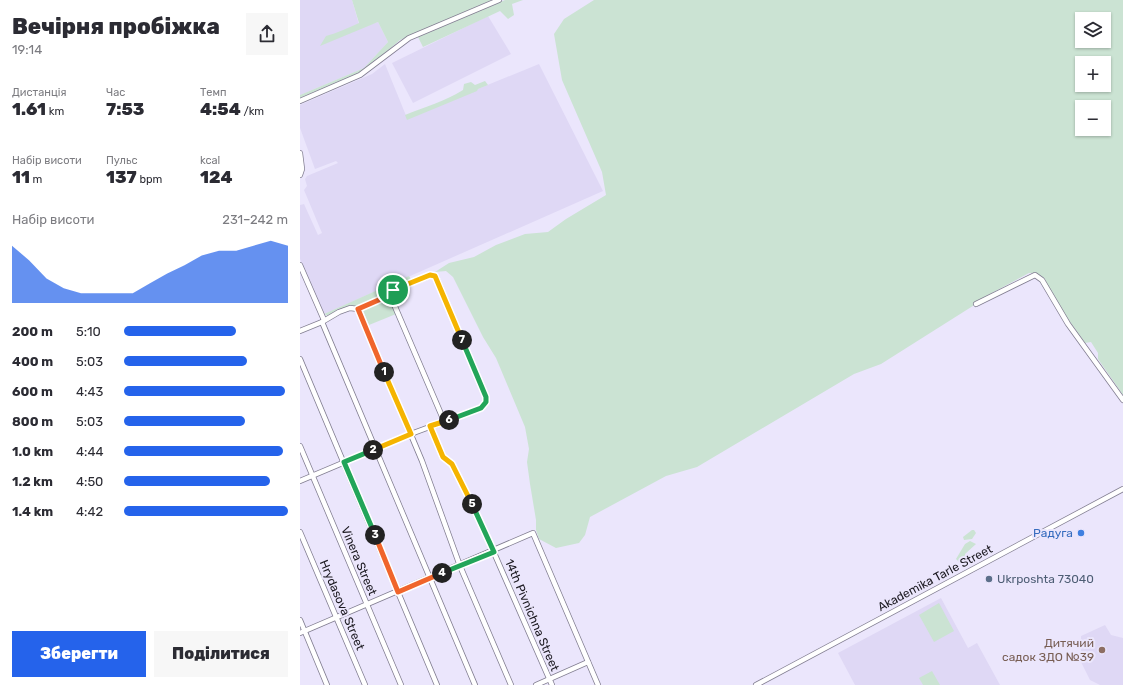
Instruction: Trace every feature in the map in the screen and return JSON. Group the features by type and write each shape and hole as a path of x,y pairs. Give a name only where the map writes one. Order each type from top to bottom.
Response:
{"street":[{"path":"300,101 360,75 409,38 500,0"},
{"path":"300,153 302,169 300,175"},
{"path":"300,265 474,685"},
{"path":"300,331 345,309 358,309 390,294 393,290 433,275 436,277 487,400 486,404 481,408 430,426 300,481"},
{"path":"976,304 1035,275 1042,280 1068,324 1123,400"},
{"path":"390,294 444,421"},
{"path":"358,309 411,434 460,566 511,685"},
{"path":"300,359 438,685"},
{"name":"14th Pivnichna Street","path":"430,426 443,457 452,464 494,552 552,685"},
{"name":"Vinera Street","path":"300,446 401,685"},
{"name":"Akademika Tarle Street","path":"756,685 1123,489"},
{"name":"Hrydasova Street","path":"300,532 365,685"},
{"path":"302,632 494,552 533,534 598,685"},
{"path":"300,620 302,632 327,685"},
{"path":"536,685 588,662"}],"shaded area":[{"path":"300,0 352,0 360,28 378,22 388,42 364,68 300,95"},
{"path":"488,16 511,54 413,103 392,63"},
{"path":"385,64 407,118 539,64 603,191 324,314 300,259 300,205 304,204 318,235 322,233 304,190 307,186 305,179 307,176 338,163 336,161 315,169 300,128 300,105 372,74"},
{"path":"941,598 968,648 977,643 1000,685 855,685 838,653"},
{"name":"Дитячий садок ЗДО №39","path":"1105,625 1111,635 1123,638 1123,685 1100,685 1090,680 1081,662 1081,636"}],"green space":[{"path":"352,0 492,0 400,40 368,68 357,75 300,98 300,95 364,68 388,42 378,22 320,46 326,36 359,23"},
{"path":"505,0 523,0 512,4 514,15 508,19 500,11 423,47 418,37"},
{"path":"594,0 1123,0 1123,395 1098,359 1098,353 1091,342 1085,343 1063,312 1044,278 1036,273 1029,273 975,302 976,304 881,364 854,374 697,467 666,476 590,517 585,535 579,543 556,548 539,539 536,530 536,520 527,462 529,449 525,427 496,358 483,337 453,277 446,271 435,272 449,263 474,257 496,245 525,234 548,232 566,219 606,195 602,172 562,80 554,34 564,19"},
{"path":"485,81 488,85 478,89 477,91 407,120 405,115 456,94 463,90 464,84 471,82 475,85"},
{"path":"409,276 412,281 392,289 388,295 360,308 349,306 328,316 324,314 380,289 382,292 387,289 387,286"},
{"path":"388,297 396,314 369,325 362,308"},
{"path":"972,530 976,533 972,539 964,540 963,537"},
{"path":"970,541 976,544 965,554 965,561 960,563 956,559 965,544"},
{"path":"939,603 954,631 934,642 919,615"},
{"path":"932,671 940,685 923,685 919,678"}],"place":[{"name":"Радуга","path":"1081,533"},
{"name":"Ukrposhta 73040","path":"989,579"},
{"name":"Дитячий садок ЗДО №39","path":"1102,650"}],"route":[{"path":"430,275 435,276 486,397 486,404 481,408 430,426 443,457 452,464 494,552 398,592 344,462 411,434 358,309 390,295 391,291 393,290 430,275"}]}
